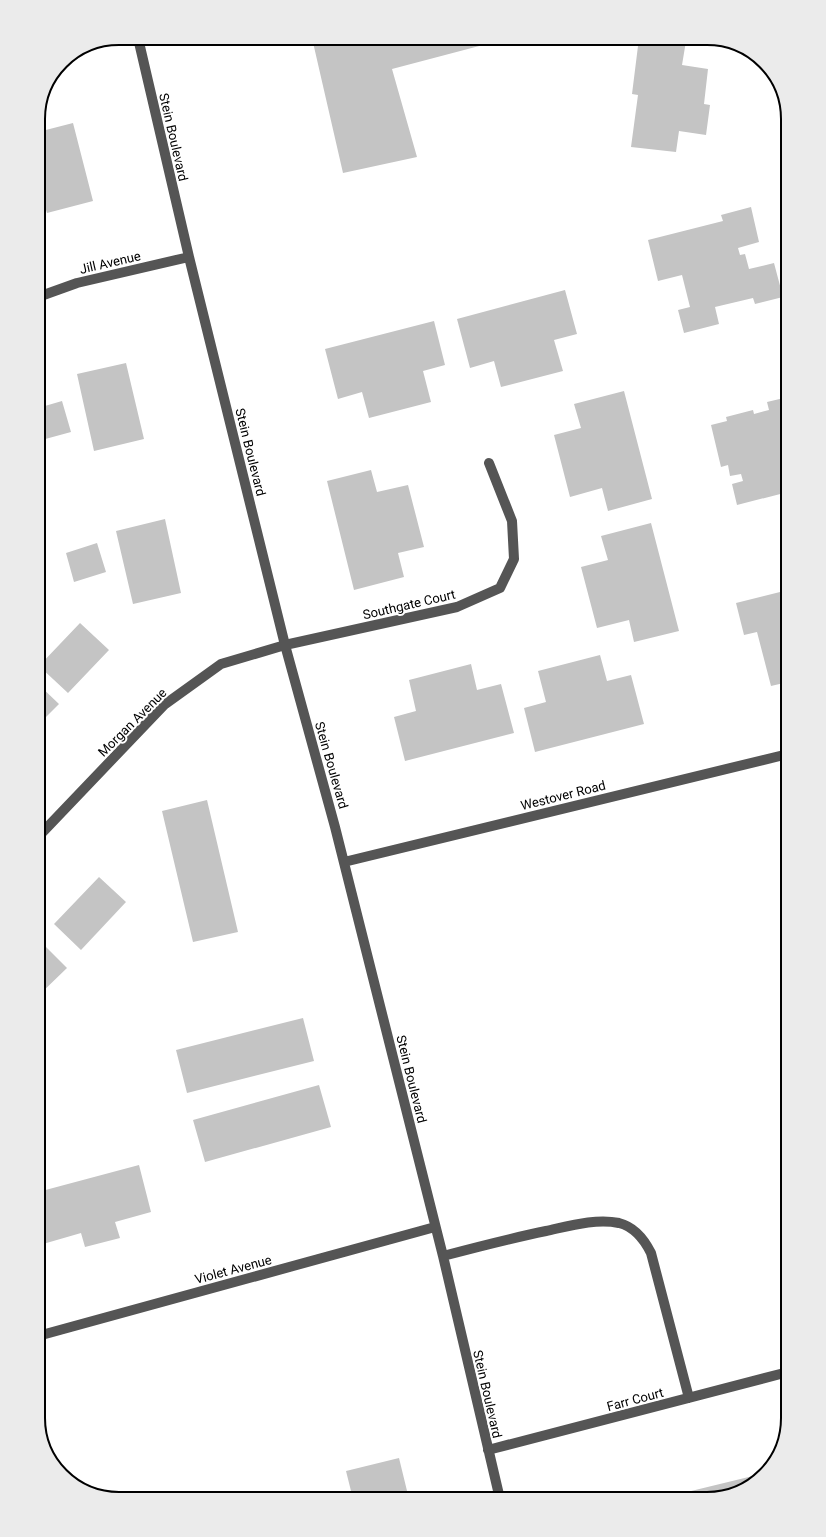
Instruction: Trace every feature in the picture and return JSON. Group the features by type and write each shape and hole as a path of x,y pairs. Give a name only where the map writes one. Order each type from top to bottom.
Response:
{"street":[{"name":"Stein Boulevard","path":"140,45 189,258 285,645 344,862 443,1256 498,1492"},
{"name":"Jill Avenue","path":"45,294 77,283 189,258"},
{"name":"Southgate Court","path":"285,645 457,608 500,588 514,559 512,521 489,463"},
{"name":"Morgan Avenue","path":"45,830 164,705 221,664 285,645"},
{"name":"Westover Road","path":"344,862 781,756"},
{"path":"443,1256 500,1241 570,1226 599,1222 619,1223 633,1229 644,1239 651,1253 689,1398"},
{"name":"Violet Avenue","path":"45,1334 435,1227"},
{"name":"Farr Court","path":"488,1450 781,1374"}],"building":[{"path":"314,45 483,45 392,69 417,157 343,173"},
{"path":"638,45 685,45 682,65 708,69 704,104 710,105 706,135 679,131 676,152 631,147 638,95 632,94"},
{"path":"73,123 93,201 47,213 45,207 45,130"},
{"path":"751,207 759,242 738,248 740,255 745,254 749,269 774,263 781,289 781,298 755,304 753,298 715,307 719,324 684,333 678,310 690,307 682,275 658,281 648,240 723,221 721,215"},
{"path":"565,290 577,334 554,340 563,371 501,387 494,361 470,368 457,319"},
{"path":"434,321 445,365 423,371 431,402 369,418 362,392 338,399 325,349"},
{"path":"126,363 144,439 94,451 77,374"},
{"path":"624,391 652,499 608,511 602,488 570,497 554,435 581,428 574,404"},
{"path":"781,399 781,494 737,505 732,484 743,481 741,474 730,476 728,465 721,467 711,425 727,421 726,417 753,410 754,414 769,410 767,402"},
{"path":"62,401 71,432 45,439 45,406"},
{"path":"371,470 377,492 408,485 424,547 398,553 404,577 354,590 327,481"},
{"path":"165,519 181,593 133,604 116,531"},
{"path":"651,523 679,631 634,642 629,620 597,628 581,567 608,560 601,536"},
{"path":"97,543 106,572 74,582 66,553"},
{"path":"781,592 781,684 771,686 757,632 744,635 736,603"},
{"path":"80,623 109,650 68,693 45,672 45,660"},
{"path":"600,655 607,681 631,675 644,724 535,752 524,708 546,702 538,671"},
{"path":"471,664 477,690 501,684 514,733 405,761 394,717 416,711 409,680"},
{"path":"45,691 59,704 45,718"},
{"path":"207,800 238,932 193,942 162,811"},
{"path":"99,877 126,902 81,950 54,924"},
{"path":"45,946 67,968 45,989"},
{"path":"303,1018 314,1061 187,1093 176,1050"},
{"path":"319,1085 331,1127 205,1162 193,1120"},
{"path":"139,1165 151,1212 115,1222 120,1238 85,1247 81,1233 45,1243 45,1190"},
{"path":"399,1458 407,1492 351,1492 346,1471"},
{"path":"754,1476 736,1486 722,1491 687,1492"}]}
